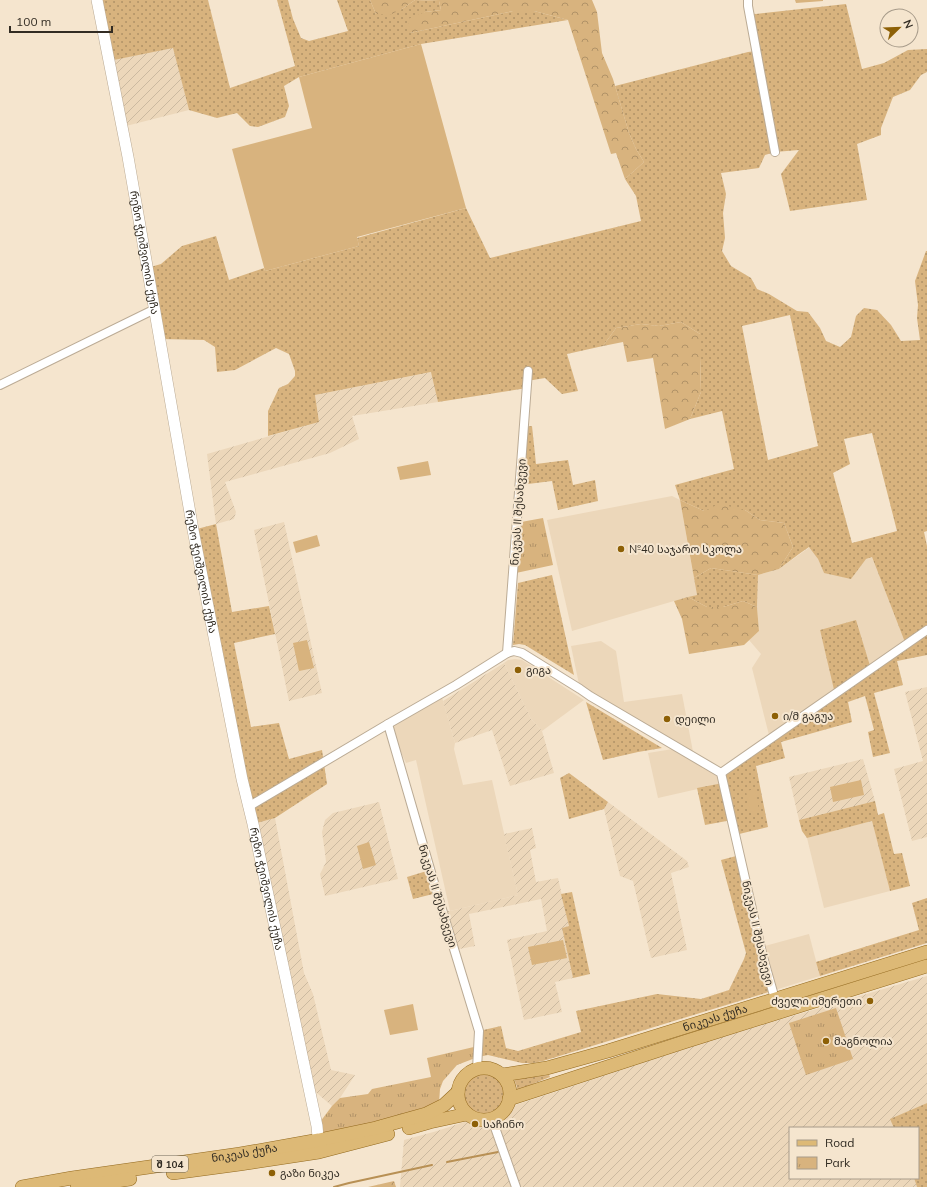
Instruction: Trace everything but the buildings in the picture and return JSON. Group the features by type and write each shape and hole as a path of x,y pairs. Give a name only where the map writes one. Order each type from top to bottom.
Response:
{"main road":[{"name":"რეზო ჭეიშვილის ქუჩა","path":"97,0 128,156 193,530 248,807 253,824 319,1146"},
{"name":"ნიკეას ქუჩა","path":"502,1076 547,1068 608,1051 927,952"},
{"name":"ნიკეას ქუჩა","path":"509,1099 927,966"},
{"path":"477,1069 486,1068 493,1070 502,1076 507,1082 510,1090 506,1108 492,1119"},
{"name":"ნიკეას ქუჩა","path":"22,1187 72,1178 240,1154 319,1146 426,1114 444,1105 458,1092 464,1077 477,1069"},
{"path":"458,1092 459,1101 467,1114"},
{"name":"ნიკეას ქუჩა","path":"78,1187 161,1174 240,1164 319,1146 391,1133 430,1122 467,1114 474,1118 483,1120 492,1119"}],"street":[{"path":"748,0 775,152"},
{"path":"0,385 155,309"},
{"name":"ნიკეას II შესახვევი","path":"507,653 528,371"},
{"path":"248,807 456,685 507,653 514,652 522,653 590,696 721,773 927,630"},
{"name":"ნიკეას II შესახვევი","path":"388,724 479,1031 477,1069"},
{"name":"ნიკეას II შესახვევი","path":"721,773 763,957 775,999"},
{"path":"492,1119 516,1187"}],"shaded area":[{"path":"173,47 189,110 122,127 109,61"},
{"path":"432,372 438,402 352,416 359,439 330,453 225,482 236,512 234,519 216,524 207,454 319,422 315,395"},
{"name":"№40 საჯარო სკოლა","path":"672,496 680,500 697,595 572,631 547,520"},
{"path":"284,522 322,693 289,701 254,530"},
{"path":"810,547 818,559 824,573 872,557 906,645 871,669 820,630 836,694 770,739 752,668 761,654 749,640 759,631 757,607 758,575 779,569"},
{"path":"601,641 616,651 624,702 682,694 694,757 721,773 724,783 658,798 648,753 679,748 580,689 571,646"},
{"path":"508,660 522,660 584,700 542,731 531,719 504,663"},
{"path":"504,663 531,719 542,731 554,773 510,786 492,730 455,743 443,701"},
{"path":"927,687 927,837 912,841 894,769 923,761 905,692"},
{"path":"441,694 455,743 454,749 463,785 492,780 518,895 450,911 416,760 406,763 388,724"},
{"path":"863,759 875,801 799,820 789,777"},
{"path":"379,802 398,879 325,896 320,874 326,862 322,832 325,820 333,813"},
{"path":"608,802 687,861 689,867 671,873 687,950 651,958 633,881 620,876 604,809"},
{"path":"275,818 304,973 313,994 331,1070 355,1075 340,1098 332,1106 311,1088 253,824"},
{"path":"872,821 890,891 824,908 807,838"},
{"path":"532,828 536,848 530,850 536,882 558,878 569,926 562,928 573,978 555,982 562,1012 524,1020 507,940 547,931 541,899 469,914 475,946 454,950 442,911 450,911 518,895 504,834"},
{"path":"809,934 820,976 772,991 761,947"},
{"path":"927,976 927,1103 891,1119 894,1127 789,1127 789,1179 914,1179 917,1187 400,1187 404,1140 437,1131 712,1040"}],"green space":[{"path":"97,0 208,0 230,88 295,66 277,0 288,0 293,19 301,38 309,41 348,31 337,0 370,0 376,14 402,9 415,0 439,1 441,10 425,12 410,33 513,11 534,11 568,20 421,44 299,77 284,86 289,106 285,117 258,127 250,126 237,113 217,118 189,110 173,48 109,61"},
{"path":"370,0 415,0 390,15 376,14"},
{"path":"415,0 592,0 597,12 602,53 613,79 629,133 644,162 625,179 616,153 611,154 568,20 534,11 513,11 410,33 408,19 425,12 441,10 439,1"},
{"path":"795,0 823,0 823,1 796,3"},
{"path":"846,4 862,69 884,63 908,50 927,49 927,72 921,75 910,90 893,97 881,128 881,135 857,144 867,200 790,211 781,174 799,150 775,152 765,155 759,168 721,173 726,194 723,213 725,238 722,251 731,266 751,278 757,289 769,294 797,311 808,312 820,328 826,341 840,347 851,337 856,316 864,308 877,310 891,325 901,341 920,340 915,281 927,251 927,531 924,532 927,546 927,655 897,661 903,685 874,693 890,753 873,757 868,732 874,730 865,696 848,702 852,722 781,742 785,758 756,766 768,827 735,835 732,820 705,825 697,788 723,783 721,773 835,694 820,630 856,620 871,669 906,645 872,557 866,559 851,579 824,573 818,559 809,547 779,569 793,547 784,523 760,520 745,510 704,511 680,500 675,485 734,469 722,411 690,419 701,392 700,334 681,322 659,326 641,324 616,328 603,346 567,354 578,391 562,394 545,378 527,381 527,388 438,402 431,372 315,395 319,422 268,436 268,411 279,388 288,384 295,376 295,371 289,354 276,348 235,370 217,372 215,347 204,340 160,339 147,268 161,264 182,246 216,236 229,280 264,268 265,271 359,246 357,238 466,208 490,258 641,221 636,196 625,179 644,162 629,133 615,86 756,51 749,13 756,14","holes":["790,315 818,446 768,460 742,326","872,433 897,531 852,543 833,473 850,464 844,439"]},
{"path":"421,44 466,208 357,237 359,246 265,271 232,149 312,128 299,77"},
{"path":"681,322 700,334 701,392 690,419 665,429 653,358 627,362 623,342 603,346 616,328 641,324 659,326"},
{"path":"532,426 536,464 568,460 573,485 595,480 598,501 558,510 552,481 520,485 524,427"},
{"path":"428,461 431,475 400,480 397,467"},
{"path":"680,500 704,511 719,504 745,510 760,520 784,523 793,547 779,569 758,575 711,568 694,578"},
{"path":"543,518 553,565 516,573 521,522"},
{"path":"216,524 232,612 269,606 275,634 234,643 251,727 279,723 289,759 322,750 327,784 275,818 253,824 193,530"},
{"path":"317,535 320,546 296,553 293,542"},
{"path":"711,568 758,575 757,607 743,601 723,607 707,607 688,597 697,595 694,578"},
{"path":"552,575 574,675 525,645 513,645 518,583"},
{"path":"688,597 707,607 723,607 743,601 757,607 759,631 744,645 689,654 682,619 674,601"},
{"path":"307,640 314,668 299,671 293,643"},
{"path":"586,702 662,748 603,760"},
{"path":"569,773 608,802 604,809 569,819 560,778"},
{"path":"861,780 864,795 833,802 830,787"},
{"path":"755,789 759,810 750,812 746,791"},
{"path":"875,801 878,815 884,813 894,854 902,853 910,886 890,891 872,821 807,838 802,831 799,820"},
{"path":"369,842 376,865 363,869 357,846"},
{"path":"740,855 772,991 543,1061 522,1063 488,1055 478,1057 479,1031 501,1026 506,1048 518,1051 581,1032 576,1011 657,994 701,999 729,990 746,953 721,860"},
{"path":"430,870 437,893 413,899 407,877"},
{"path":"572,892 590,974 573,978 562,928 569,926 561,894"},
{"path":"927,898 927,943 820,976 816,962 919,930 912,903"},
{"path":"563,940 567,958 532,965 528,947"},
{"path":"413,1004 418,1030 390,1035 384,1010"},
{"path":"836,1008 853,1059 806,1075 789,1023"},
{"path":"478,1046 478,1057 457,1065 443,1081 440,1089 439,1103 319,1140 317,1126 340,1098 368,1094 372,1089 431,1077 427,1058"},
{"path":"480,1074 488,1074 495,1077 501,1083 504,1094 501,1105 495,1111 488,1114 480,1114 473,1111 467,1105 464,1098 464,1090 467,1083 473,1077"},
{"path":"549,1075 550,1077 517,1093 517,1087 513,1076 533,1077"},
{"path":"927,1103 927,1187 917,1187 914,1179 919,1179 919,1127 894,1127 890,1119"},
{"path":"394,1181 396,1187 368,1187"}],"waterway":[{"path":"447,1162 498,1152"},
{"path":"334,1187 432,1165"}],"place":[{"name":"№40 საჯარო სკოლა","path":"621,549"},
{"name":"გიგა","path":"518,670"},
{"name":"ი/მ გაგუა","path":"775,716"},
{"name":"დეილი","path":"667,719"},
{"name":"ძველი იმერეთი","path":"870,1001"},
{"name":"მაგნოლია","path":"826,1041"},
{"name":"საჩინო","path":"475,1124"},
{"name":"გაზი ნიკეა","path":"272,1173"}]}
